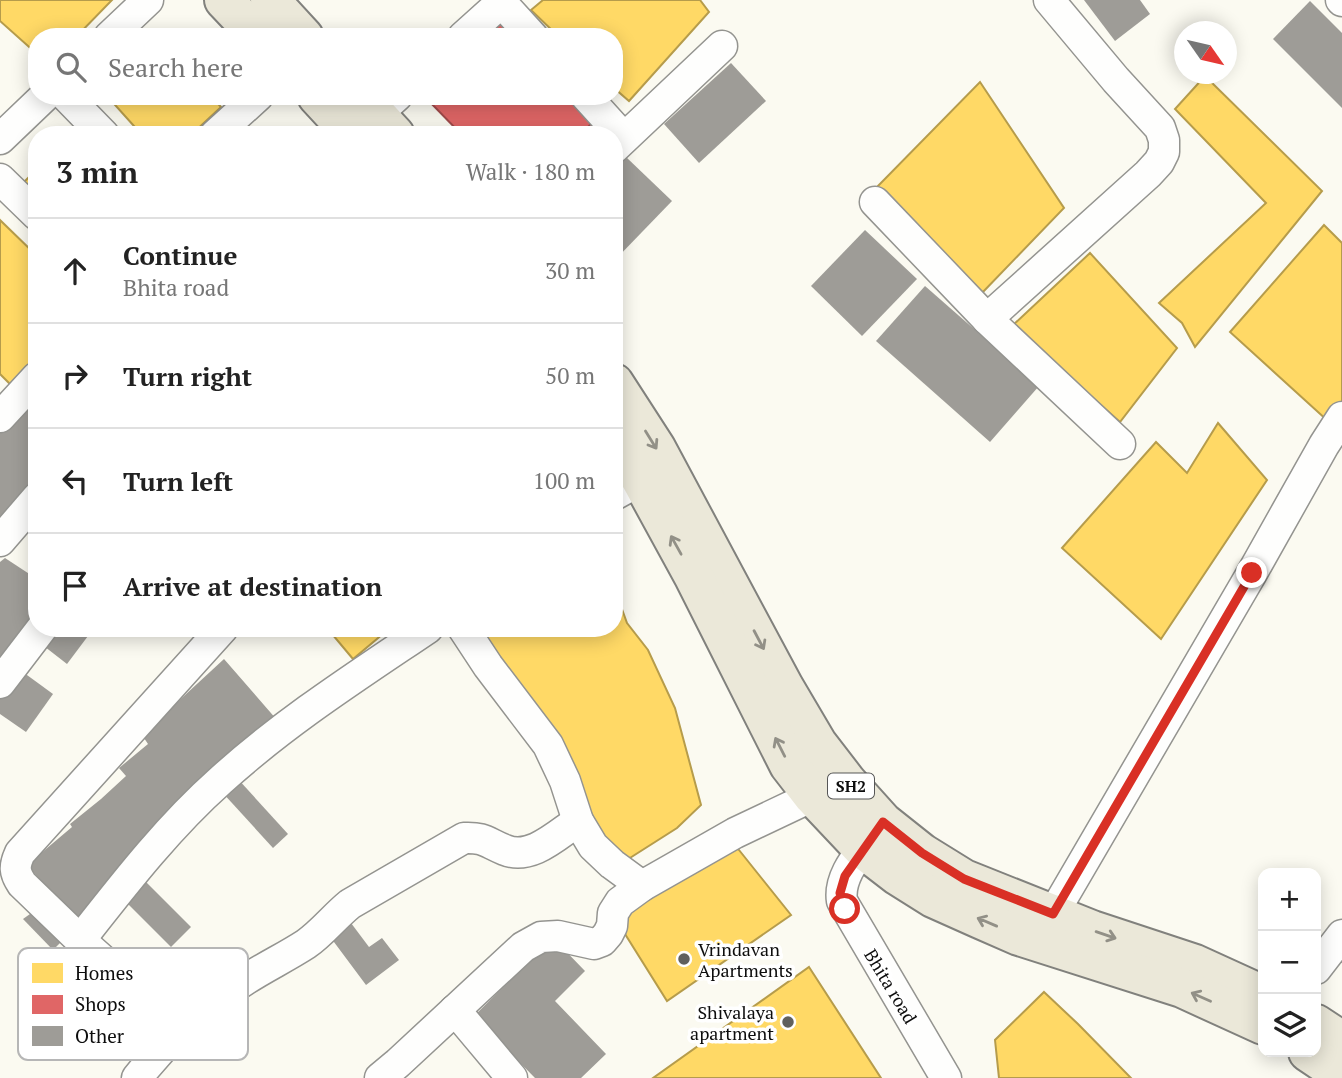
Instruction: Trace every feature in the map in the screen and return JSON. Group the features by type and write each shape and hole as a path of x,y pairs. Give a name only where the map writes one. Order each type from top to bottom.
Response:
{"main road":[{"path":"224,0 251,28"},
{"path":"270,0 296,28"},
{"path":"345,105 376,115"},
{"name":"SH2","path":"623,397 656,448 784,687 817,743 847,782 873,835 898,876 945,904 1019,936 1182,988 1258,1023"},
{"name":"SH2","path":"623,469 628,488 694,577 789,765 813,796 873,835 922,853 964,879 1093,930 1195,964 1261,994"},
{"path":"1321,1027 1342,1041"},
{"path":"1316,1057 1342,1074"}],"street":[{"path":"118,28 148,0"},
{"path":"987,319 1148,174 1164,152 1160,128 1049,0"},
{"path":"473,28 503,1 526,28"},
{"path":"623,139 722,46"},
{"path":"0,139 36,105"},
{"path":"75,105 95,126"},
{"path":"225,126 248,105"},
{"path":"592,105 607,126"},
{"path":"0,179 28,206"},
{"path":"875,202 987,319 1120,444"},
{"path":"0,417 28,387"},
{"path":"1053,914 1342,417"},
{"path":"0,541 28,508"},
{"path":"0,683 35,637"},
{"path":"89,948 22,884 16,875 15,864 20,853 215,637"},
{"path":"80,940 166,835 219,781 269,739 415,637"},
{"path":"469,637 548,745 565,781 578,821 593,846 642,886"},
{"path":"380,1078 523,947 541,937 558,936 594,944 603,941 612,926 613,913 620,902 642,886 735,833 813,796"},
{"path":"248,978 304,945 350,904 464,838 478,837 506,851 520,853 539,847 578,821"},
{"name":"Bhita road","path":"873,835 845,876 840,893 842,901 946,1078"},
{"path":"1321,962 1342,935"},
{"path":"455,1010 512,1078"},
{"path":"137,1078 152,1060"}],"building: Homes":[{"path":"0,0 112,0 85,28 28,28 28,46 0,21"},
{"path":"543,0 700,0 709,12 629,101 623,96 623,28 550,28 531,10"},
{"path":"980,82 1064,208 981,294 875,189"},
{"path":"1198,84 1213,84 1322,191 1195,347 1182,323 1159,303 1266,203 1175,109"},
{"path":"115,105 221,107 201,126 134,126"},
{"path":"0,220 28,247 28,374 14,388 0,374"},
{"path":"1324,225 1342,243 1342,403 1329,422 1230,332"},
{"path":"1090,253 1177,348 1120,422 1012,326"},
{"path":"1218,423 1267,480 1161,639 1062,548 1156,442 1187,473"},
{"path":"623,612 627,623 648,650 675,708 701,805 677,828 622,863 582,812 488,652 487,637 623,637"},
{"path":"335,637 379,637 353,659"},
{"name":"Vrindavan Apartments","path":"731,840 791,915 667,1001 615,918"},
{"name":"Shivalaya apartment","path":"809,967 881,1078 653,1078"},
{"path":"1044,992 1131,1078 999,1078 995,1040"}],"building: Shops":[{"path":"504,18 512,28 492,28"},
{"path":"433,105 577,105 592,123 589,126 453,126"}],"building: Other":[{"path":"1084,0 1140,0 1150,14 1115,41"},
{"path":"1310,1 1342,33 1342,108 1273,39"},
{"path":"731,63 766,101 699,163 664,124"},
{"path":"626,157 672,201 623,252 623,160"},
{"path":"865,230 917,279 862,336 811,286"},
{"path":"925,286 1039,386 990,442 876,341"},
{"path":"28,397 28,487 0,518 0,427"},
{"path":"5,558 28,573 28,628 0,667 0,562"},
{"path":"44,637 87,637 67,664 40,643"},
{"path":"224,659 277,720 79,925 27,865 126,776 119,768 148,744 144,738 172,707"},
{"path":"16,667 53,694 26,732 0,714 0,690"},
{"path":"237,778 288,834 273,848 221,791"},
{"path":"144,880 191,927 171,947 124,900"},
{"path":"37,909 66,937 55,948 51,948 23,919"},
{"path":"351,923 369,947 382,938 399,960 366,985 331,938"},
{"path":"553,938 585,971 555,1001 606,1054 581,1078 535,1078 474,1016"}],"place":[{"name":"Vrindavan Apartments","path":"684,959"},
{"name":"Shivalaya apartment","path":"788,1022"}],"route":[{"path":"845,909 840,893 845,876 883,822 922,853 964,879 1053,914 1252,573"}]}
